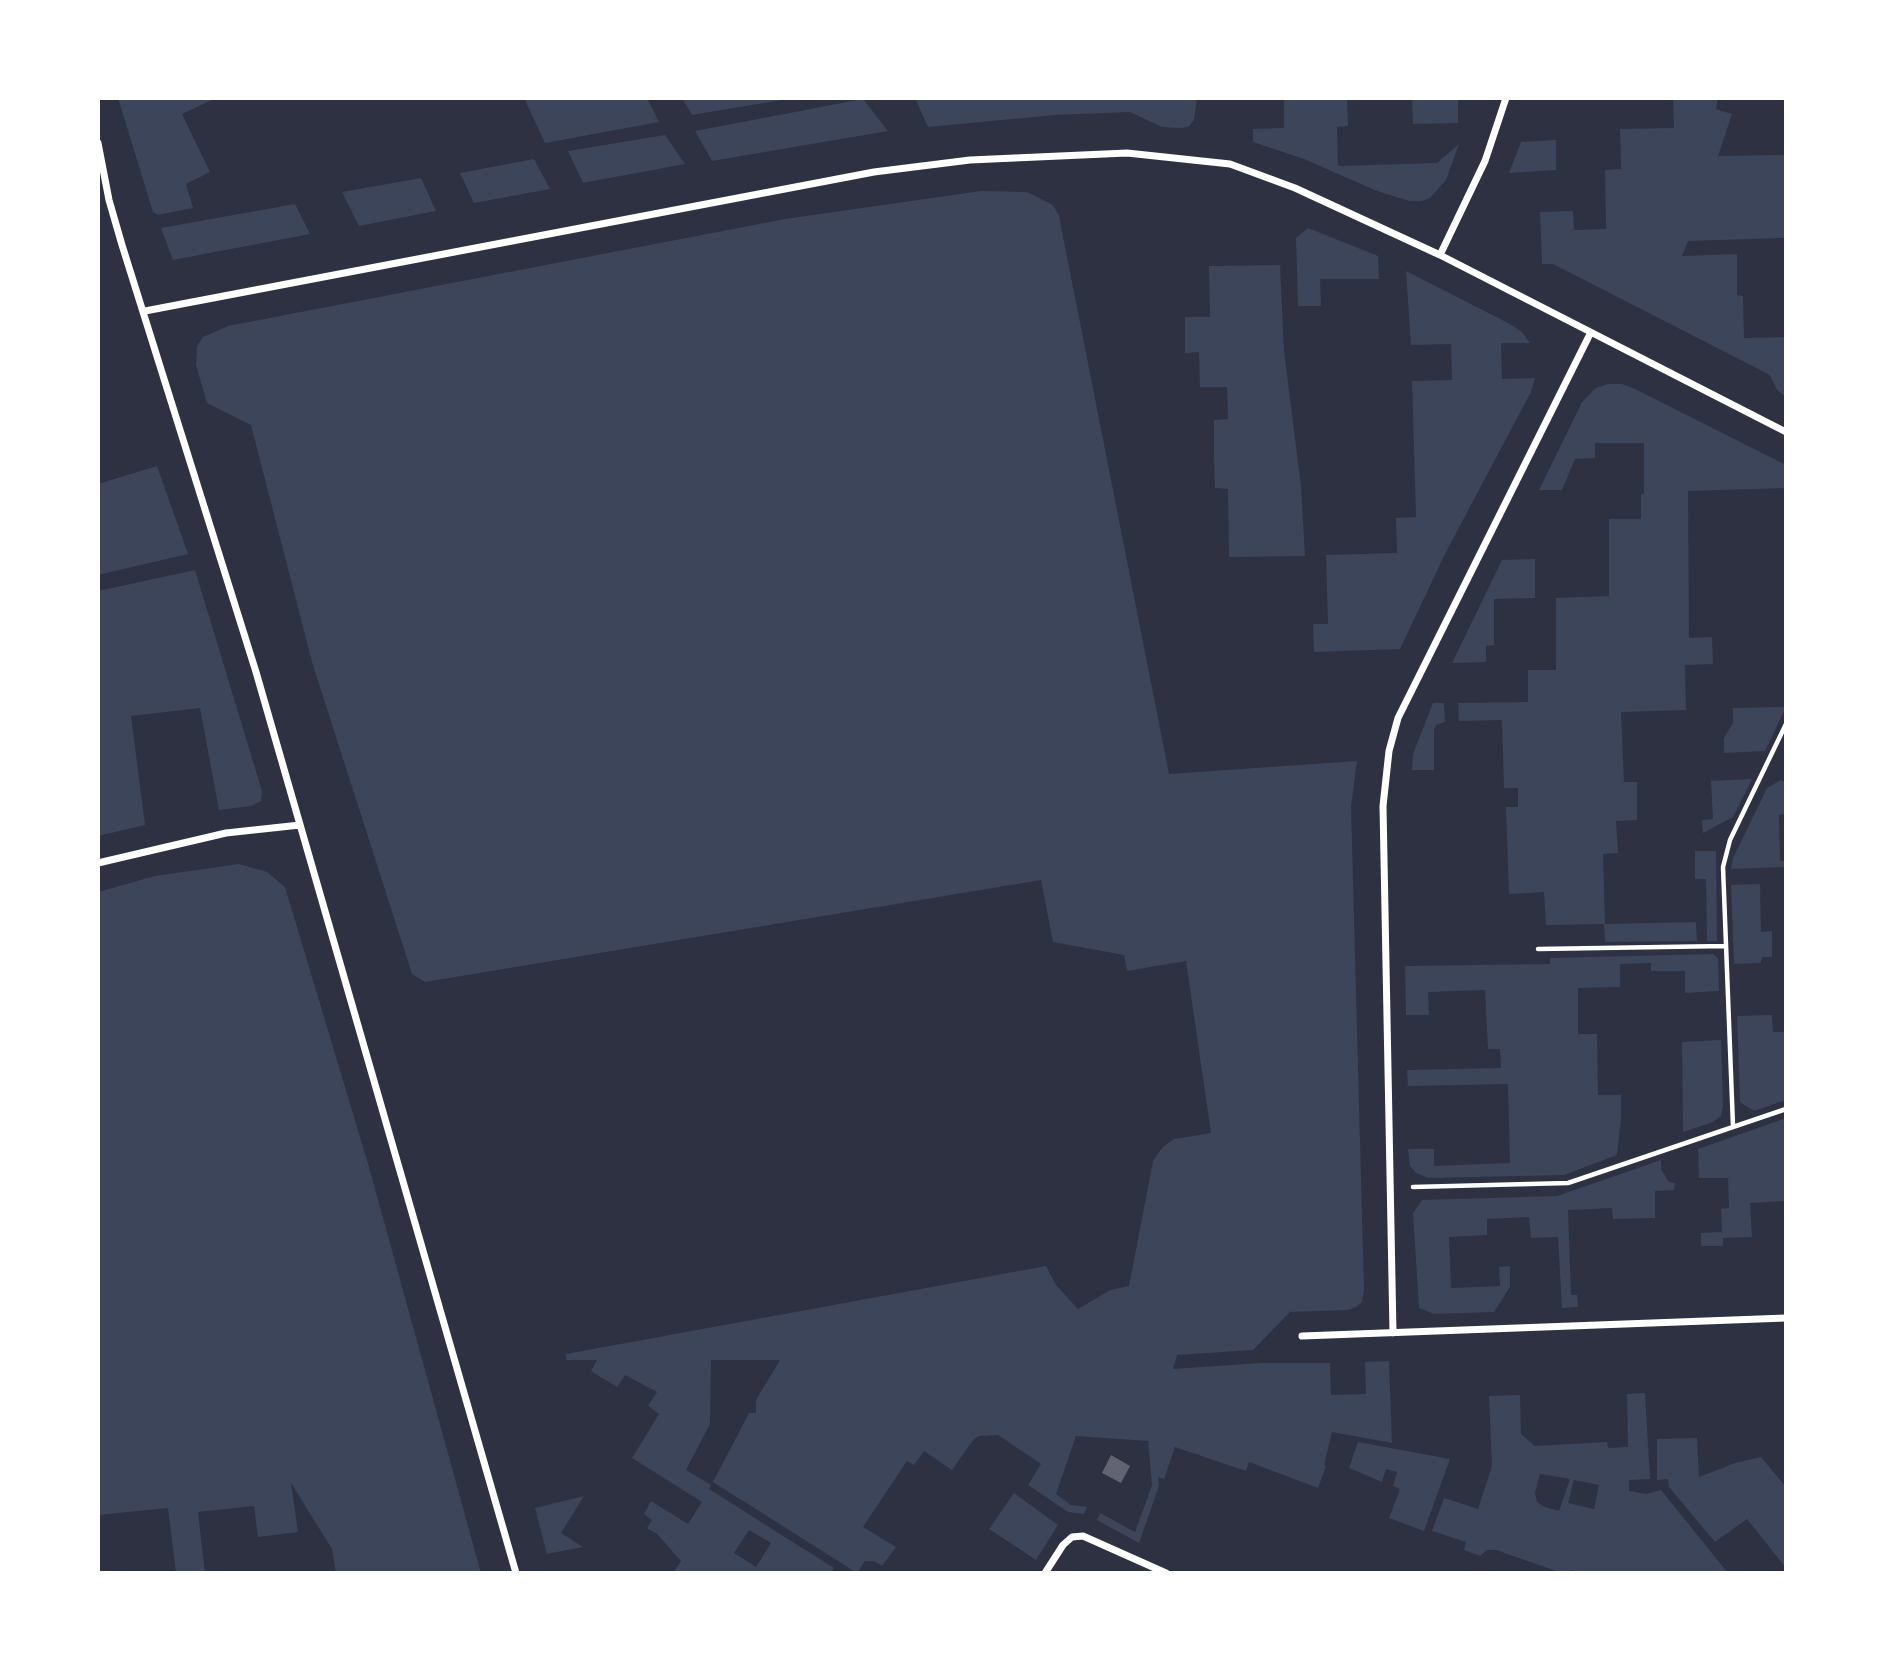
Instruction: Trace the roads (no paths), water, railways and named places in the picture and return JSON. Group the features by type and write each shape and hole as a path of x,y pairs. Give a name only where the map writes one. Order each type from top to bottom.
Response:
{"street":[{"path":"1440,255 1485,161 1506,98"},
{"path":"98,143 109,200 256,672 516,1573"},
{"path":"145,311 874,172 970,160 1128,153 1230,164 1295,188 1440,255 1786,432"},
{"path":"1393,1333 1383,806 1389,751 1398,718 1590,334"},
{"path":"98,863 226,833 300,825"},
{"path":"1302,1336 1786,1318"},
{"path":"1045,1573 1063,1545 1072,1537 1083,1536 1166,1573"}]}
